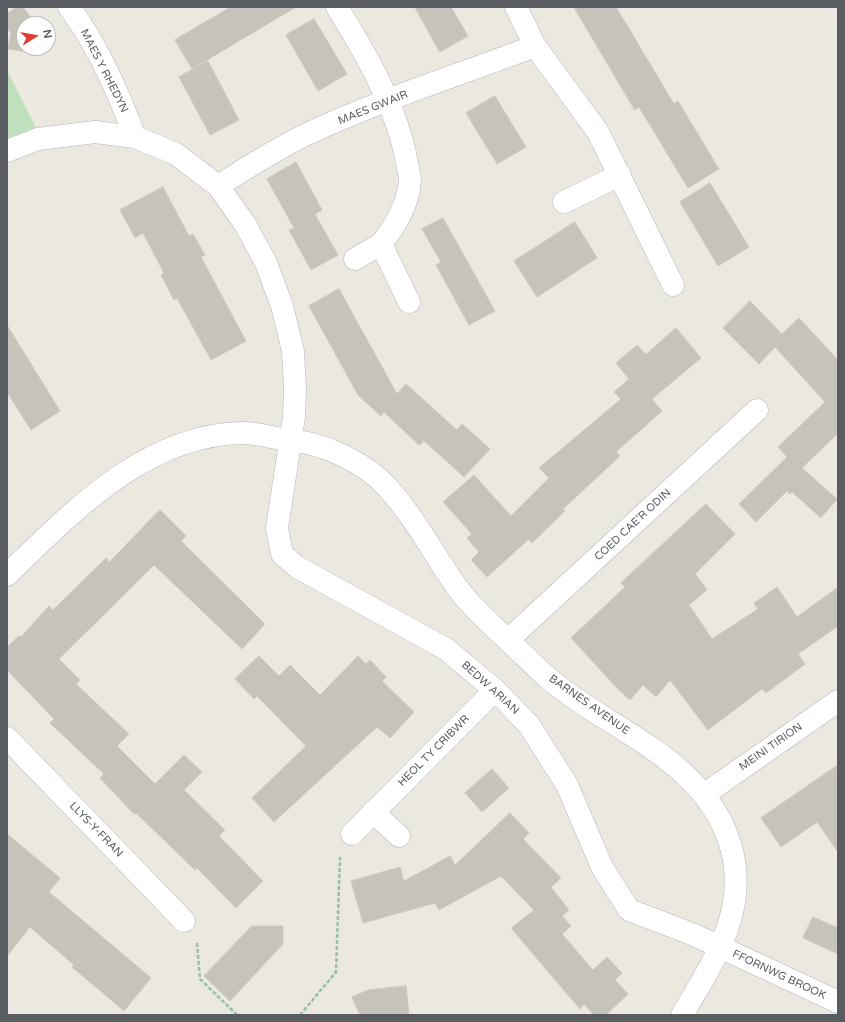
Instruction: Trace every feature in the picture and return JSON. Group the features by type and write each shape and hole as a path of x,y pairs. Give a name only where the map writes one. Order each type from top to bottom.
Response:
{"street":[{"name":"MAES Y RHEDYN","path":"69,7 96,50 117,92 135,137"},
{"path":"337,7 361,47 387,101 404,148 410,179 406,202 394,229 381,244 355,260"},
{"path":"516,7 535,46 598,132 673,285"},
{"name":"MAES GWAIR","path":"218,186 242,170 305,136 387,101 535,46"},
{"name":"BEDW ARIAN","path":"7,150 38,139 95,132 135,137 176,154 218,186 249,231 266,264 282,306 293,351 294,417 289,440 277,528 282,554 297,567 446,649 495,690 529,725 567,785 602,867 629,910 692,934 720,948"},
{"path":"564,202 620,175"},
{"path":"381,244 409,302"},
{"name":"COED CAE'R ODIN","path":"508,640 757,410"},
{"name":"BARNES AVENUE","path":"7,575 94,494 159,452 186,441 245,433 315,444 343,456 361,466 387,486 419,528 459,591 479,613 548,678 577,700 647,744 677,766 705,794 716,811 726,830 732,850 736,890 733,910 728,929 720,948 682,1015"},
{"name":"HEOL TY CRIBWR","path":"352,834 495,690"},
{"name":"MEINI TIRION","path":"705,794 838,701"},
{"name":"LLYS-Y-FRAN","path":"7,738 184,921"},
{"path":"373,812 399,836"},
{"name":"FFORNWG BROOK","path":"720,948 838,1002"}],"path":[{"path":"300,1015 336,972 340,852 352,834"},
{"path":"184,921 197,938 200,979 237,1015"}],"green space":[{"path":"7,70 36,128 7,138"}],"building":[{"path":"17,7 23,7 30,16 16,16 16,50 8,49 11,33 7,28 7,14"},
{"path":"231,7 296,7 192,69 175,40"},
{"path":"415,7 451,7 468,36 440,52"},
{"path":"574,7 616,7 674,104 678,101 719,169 688,188 639,107 635,110"},
{"path":"314,19 347,74 318,91 286,35"},
{"path":"208,61 239,120 210,135 179,77"},
{"path":"495,96 526,147 497,164 466,113"},
{"path":"296,162 322,210 315,214 338,255 311,270 289,230 294,228 267,179"},
{"path":"710,183 749,247 718,266 680,202"},
{"path":"163,187 189,236 193,234 205,255 201,257 246,341 211,360 177,298 174,300 161,275 164,273 143,233 135,238 120,210"},
{"path":"443,218 495,311 469,325 436,265 441,262 422,229"},
{"path":"575,222 597,258 537,297 514,261"},
{"path":"339,289 397,394 406,384 457,430 462,424 490,449 464,477 422,439 423,442 419,445 384,412 381,416 358,395 309,306"},
{"path":"750,301 782,334 799,318 838,360 838,433 802,468 837,499 821,518 792,492 790,494 787,491 756,522 739,504 787,457 778,447 825,402 775,347 759,364 723,328"},
{"path":"7,325 60,411 31,430 7,392"},
{"path":"676,328 701,358 652,399 662,411 616,452 620,456 563,509 565,511 532,543 529,539 487,577 471,560 479,552 467,538 472,534 443,502 474,475 511,516 549,478 539,468 621,399 614,392 629,379 616,363 637,345 646,354"},
{"path":"706,504 735,534 695,574 707,590 689,605 712,639 758,609 754,603 777,587 797,617 838,587 838,626 798,654 805,664 766,693 762,689 708,730 670,680 656,697 643,685 630,700 571,638 625,587 621,583"},
{"path":"160,510 186,536 181,541 265,624 242,649 154,565 59,659 80,680 76,684 129,734 117,746 155,784 184,755 202,772 184,790 225,830 219,836 263,881 236,908 197,868 195,870 136,813 134,814 100,778 104,774 50,723 54,719 7,670 7,647 20,635 21,637 49,606 53,610 106,558 109,562"},
{"path":"259,656 279,676 290,665 320,695 358,656 366,664 370,660 386,677 382,681 414,712 390,738 377,727 274,822 252,798 306,746 257,696 254,699 235,679"},
{"path":"838,765 838,852 817,822 781,847 761,818"},
{"path":"492,769 509,788 482,812 465,793"},
{"path":"510,813 529,833 523,839 561,878 551,887 569,910 562,916 571,926 562,934 593,970 607,957 622,973 615,980 628,994 606,1015 594,1015 584,1004 580,1009 511,928 534,910 501,876 439,910 435,903 363,923 351,881 400,867 404,881 450,856 455,865"},
{"path":"7,834 60,878 49,892 151,978 124,1011 72,967 74,965 30,927 7,956"},
{"path":"813,917 838,928 838,954 803,938"},
{"path":"252,926 283,926 283,944 230,1001 204,976"},
{"path":"406,986 409,1015 360,1015 352,997 368,990"}]}
